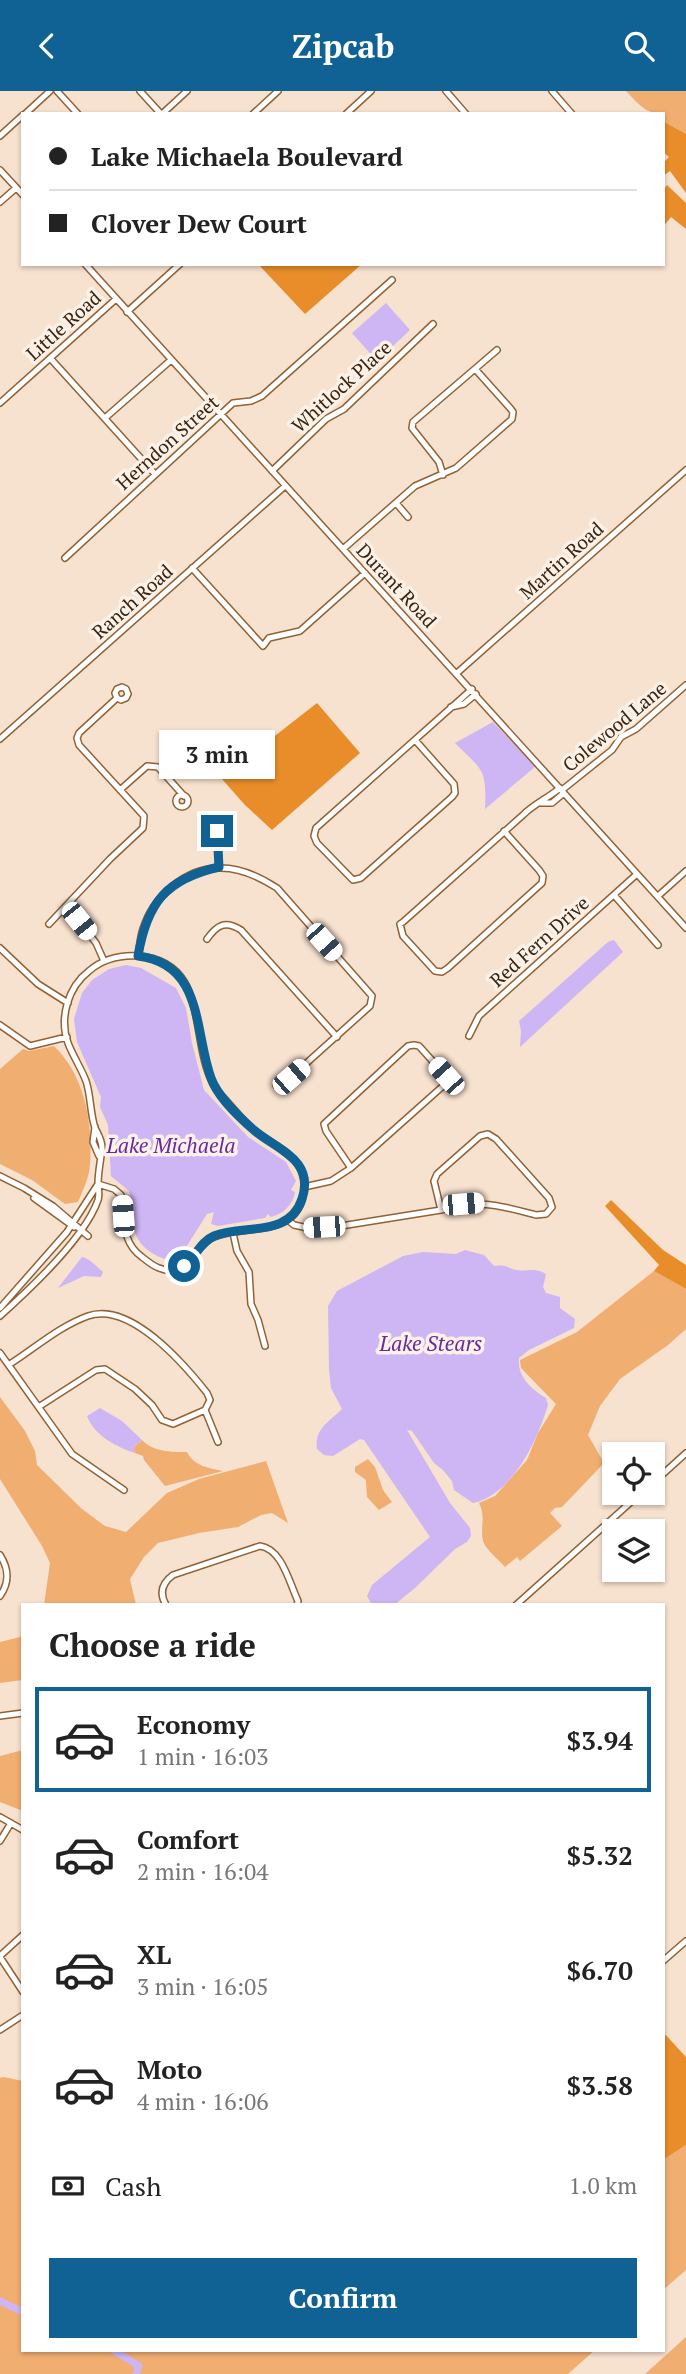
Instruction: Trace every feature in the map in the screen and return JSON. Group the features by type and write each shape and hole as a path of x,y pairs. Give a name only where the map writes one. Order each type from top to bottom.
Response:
{"street":[{"path":"27,112 50,91"},
{"path":"57,91 76,112"},
{"path":"141,91 159,112"},
{"path":"163,112 187,91"},
{"path":"255,112 278,91"},
{"path":"348,112 371,91"},
{"path":"446,91 464,112"},
{"path":"552,91 570,112"},
{"path":"0,136 21,118"},
{"path":"0,170 21,193"},
{"path":"0,202 16,188"},
{"name":"Durant Road","path":"87,266 686,928"},
{"path":"127,312 178,266"},
{"name":"Herndon Street","path":"65,558 233,403 251,401 261,396 392,280"},
{"name":"Little Road","path":"0,403 116,299"},
{"name":"Whitlock Place","path":"272,471 326,419 344,409 433,324"},
{"path":"443,475 439,462 412,428 413,422 440,396 497,350"},
{"path":"50,358 155,474"},
{"path":"105,418 171,360"},
{"path":"343,549 419,482 443,475 467,459 513,417 510,408 475,370"},
{"name":"Martin Road","path":"457,673 686,470"},
{"name":"Ranch Road","path":"0,739 285,486"},
{"path":"396,503 408,517"},
{"path":"192,568 263,646 270,638 300,631 365,573"},
{"name":"Colewood Lane","path":"504,831 539,870 543,876 542,883 448,968 442,972 435,971 403,936 400,924 504,831 530,808 562,790 612,750 621,737 636,729 686,685"},
{"path":"415,740 454,785 455,793 361,878 353,880 317,843 314,831 451,707 474,692"},
{"path":"48,924 110,859 144,828 144,816 79,745 77,738 79,733 117,698"},
{"path":"120,790 147,766 153,765 158,767 184,796"},
{"path":"217,831 219,867"},
{"path":"138,956 143,928 155,904 173,885 184,878 219,867 247,872 277,888 372,996 370,1006 337,1037 291,1077 276,1085"},
{"path":"657,896 686,871"},
{"name":"Red Fern Drive","path":"468,1036 479,1016 637,874"},
{"path":"614,895 658,945"},
{"path":"67,906 96,943 104,961"},
{"path":"207,939 215,927 223,924 232,924 241,930 337,1037"},
{"path":"0,948 38,984 68,1003"},
{"path":"0,1316 36,1283 80,1230 96,1205 100,1194 98,1184 99,1156 102,1145 95,1127 85,1080 67,1037 65,1022 68,1003 82,977 104,961 138,956 165,965 185,983 195,1004 200,1043 215,1088 252,1128 296,1160 304,1187 298,1208 288,1220 274,1226 208,1240 190,1261 181,1268 169,1271 160,1269 135,1252 125,1232 120,1193 98,1184"},
{"path":"1,1028 30,1046 67,1037"},
{"path":"304,1187 331,1181 351,1168 443,1086 446,1076 419,1046 408,1047 324,1123 326,1131 351,1168"},
{"path":"288,1220 294,1225 308,1228 341,1226 441,1210 481,1202 536,1215 546,1214 552,1207 549,1198 496,1139 488,1134 480,1136 438,1174 434,1181 441,1210"},
{"path":"0,1176 15,1183 88,1235"},
{"path":"0,1308 73,1224 98,1184"},
{"path":"233,1233 237,1251 249,1272 251,1304 265,1346"},
{"path":"10,1364 90,1315 110,1313 126,1318 179,1358 207,1393 210,1401 205,1410 173,1424 162,1420 152,1405 135,1389 105,1370 96,1370 40,1406"},
{"path":"0,1353 72,1454 124,1490"},
{"path":"205,1410 218,1442"},
{"path":"665,1472 686,1453"},
{"path":"518,1603 628,1505"},
{"path":"165,1603 162,1587 173,1576 260,1546 270,1548 277,1555 298,1603"},
{"path":"0,1555 8,1577 0,1596"},
{"path":"0,1716 21,1713"},
{"path":"0,1817 21,1829"},
{"path":"1,1840 11,1823"},
{"path":"21,1937 0,1957 21,1989"},
{"path":"665,1959 686,1941"},
{"path":"0,2030 21,2016"}],"shaded area":[{"path":"626,91 686,91 686,134 665,122 665,112 651,112"},
{"path":"665,122 686,134 686,193 670,171 665,175 665,161 669,157 665,154"},
{"path":"667,185 686,203 686,229 671,217 665,224"},
{"path":"260,266 360,266 305,314"},
{"path":"317,703 360,753 272,830 221,778"},
{"path":"54,1046 65,1058 80,1086 90,1133 90,1165 86,1184 78,1202 65,1204 32,1180 0,1164 0,1069 23,1049 29,1051"},
{"path":"611,1200 663,1250 686,1265 686,1289 654,1271 659,1265 605,1206"},
{"path":"654,1271 686,1289 686,1329 620,1379 600,1406 588,1435 602,1460 602,1465 562,1507 555,1508 550,1513 562,1526 520,1561 517,1557 505,1567 483,1541 479,1503 495,1496 527,1460 538,1433 556,1404 521,1368 520,1360 577,1332"},
{"path":"0,1397 25,1431 35,1451 37,1465 82,1509 105,1526 126,1532 167,1493 199,1479 266,1461 288,1523 272,1513 261,1515 238,1527 158,1543 144,1557 130,1579 136,1603 44,1603 50,1563 0,1479"},
{"path":"142,1440 157,1449 187,1452 198,1463 223,1471 165,1486 143,1456 135,1453 133,1448"},
{"path":"368,1459 375,1467 383,1490 392,1502 379,1510 367,1497 366,1480 355,1472 355,1467"},
{"path":"20,1637 21,1680 0,1683 0,1642"},
{"path":"21,1751 21,1810 0,1802 0,1756"},
{"path":"665,2034 686,2057 686,2145 665,2159"},
{"path":"0,2078 21,2081 21,2352 593,2352 568,2374 0,2374"},
{"path":"686,2145 686,2270 665,2288 665,2159"},
{"path":"686,2337 686,2374 645,2374"}],"water":[{"path":"386,303 410,330 376,360 352,333"},
{"path":"493,722 536,766 485,809 484,777 477,765 455,743"},
{"path":"614,940 623,952 520,1047 519,1021 608,942"},
{"name":"Lake Michaela","path":"126,965 141,968 176,988 186,1008 204,1090 248,1137 286,1162 296,1181 291,1190 295,1192 292,1201 275,1216 268,1214 265,1218 218,1226 211,1224 214,1212 207,1214 178,1260 165,1259 152,1253 138,1240 133,1225 129,1191 111,1176 108,1125 100,1107 101,1097 77,1042 74,1019 82,993 92,980 109,969"},
{"name":"Lake Stears","path":"465,1250 484,1255 494,1266 546,1274 543,1287 546,1293 560,1297 560,1308 575,1319 574,1328 529,1350 519,1358 523,1376 530,1386 546,1398 548,1405 521,1464 500,1489 487,1498 473,1503 454,1490 452,1481 434,1463 412,1431 407,1430 450,1503 470,1528 471,1536 396,1603 371,1603 367,1596 372,1585 430,1537 364,1440 360,1439 333,1456 324,1455 317,1449 320,1431 342,1409 331,1388 328,1306 337,1291 403,1256 423,1252 456,1254"},
{"path":"82,1257 103,1272 101,1277 84,1276 58,1288"},
{"path":"100,1408 122,1421 142,1440 133,1448 135,1453 113,1444 90,1423 87,1416"}],"waterway":[{"path":"0,2301 21,2311"},
{"path":"116,2352 139,2366 136,2374"}],"route":[{"path":"184,1266 201,1245 215,1236 284,1222 298,1208 304,1187 301,1169 296,1160 252,1128 215,1088 200,1043 195,1004 185,983 165,965 138,956 143,928 155,904 173,885 184,878 219,867 217,831"}]}
